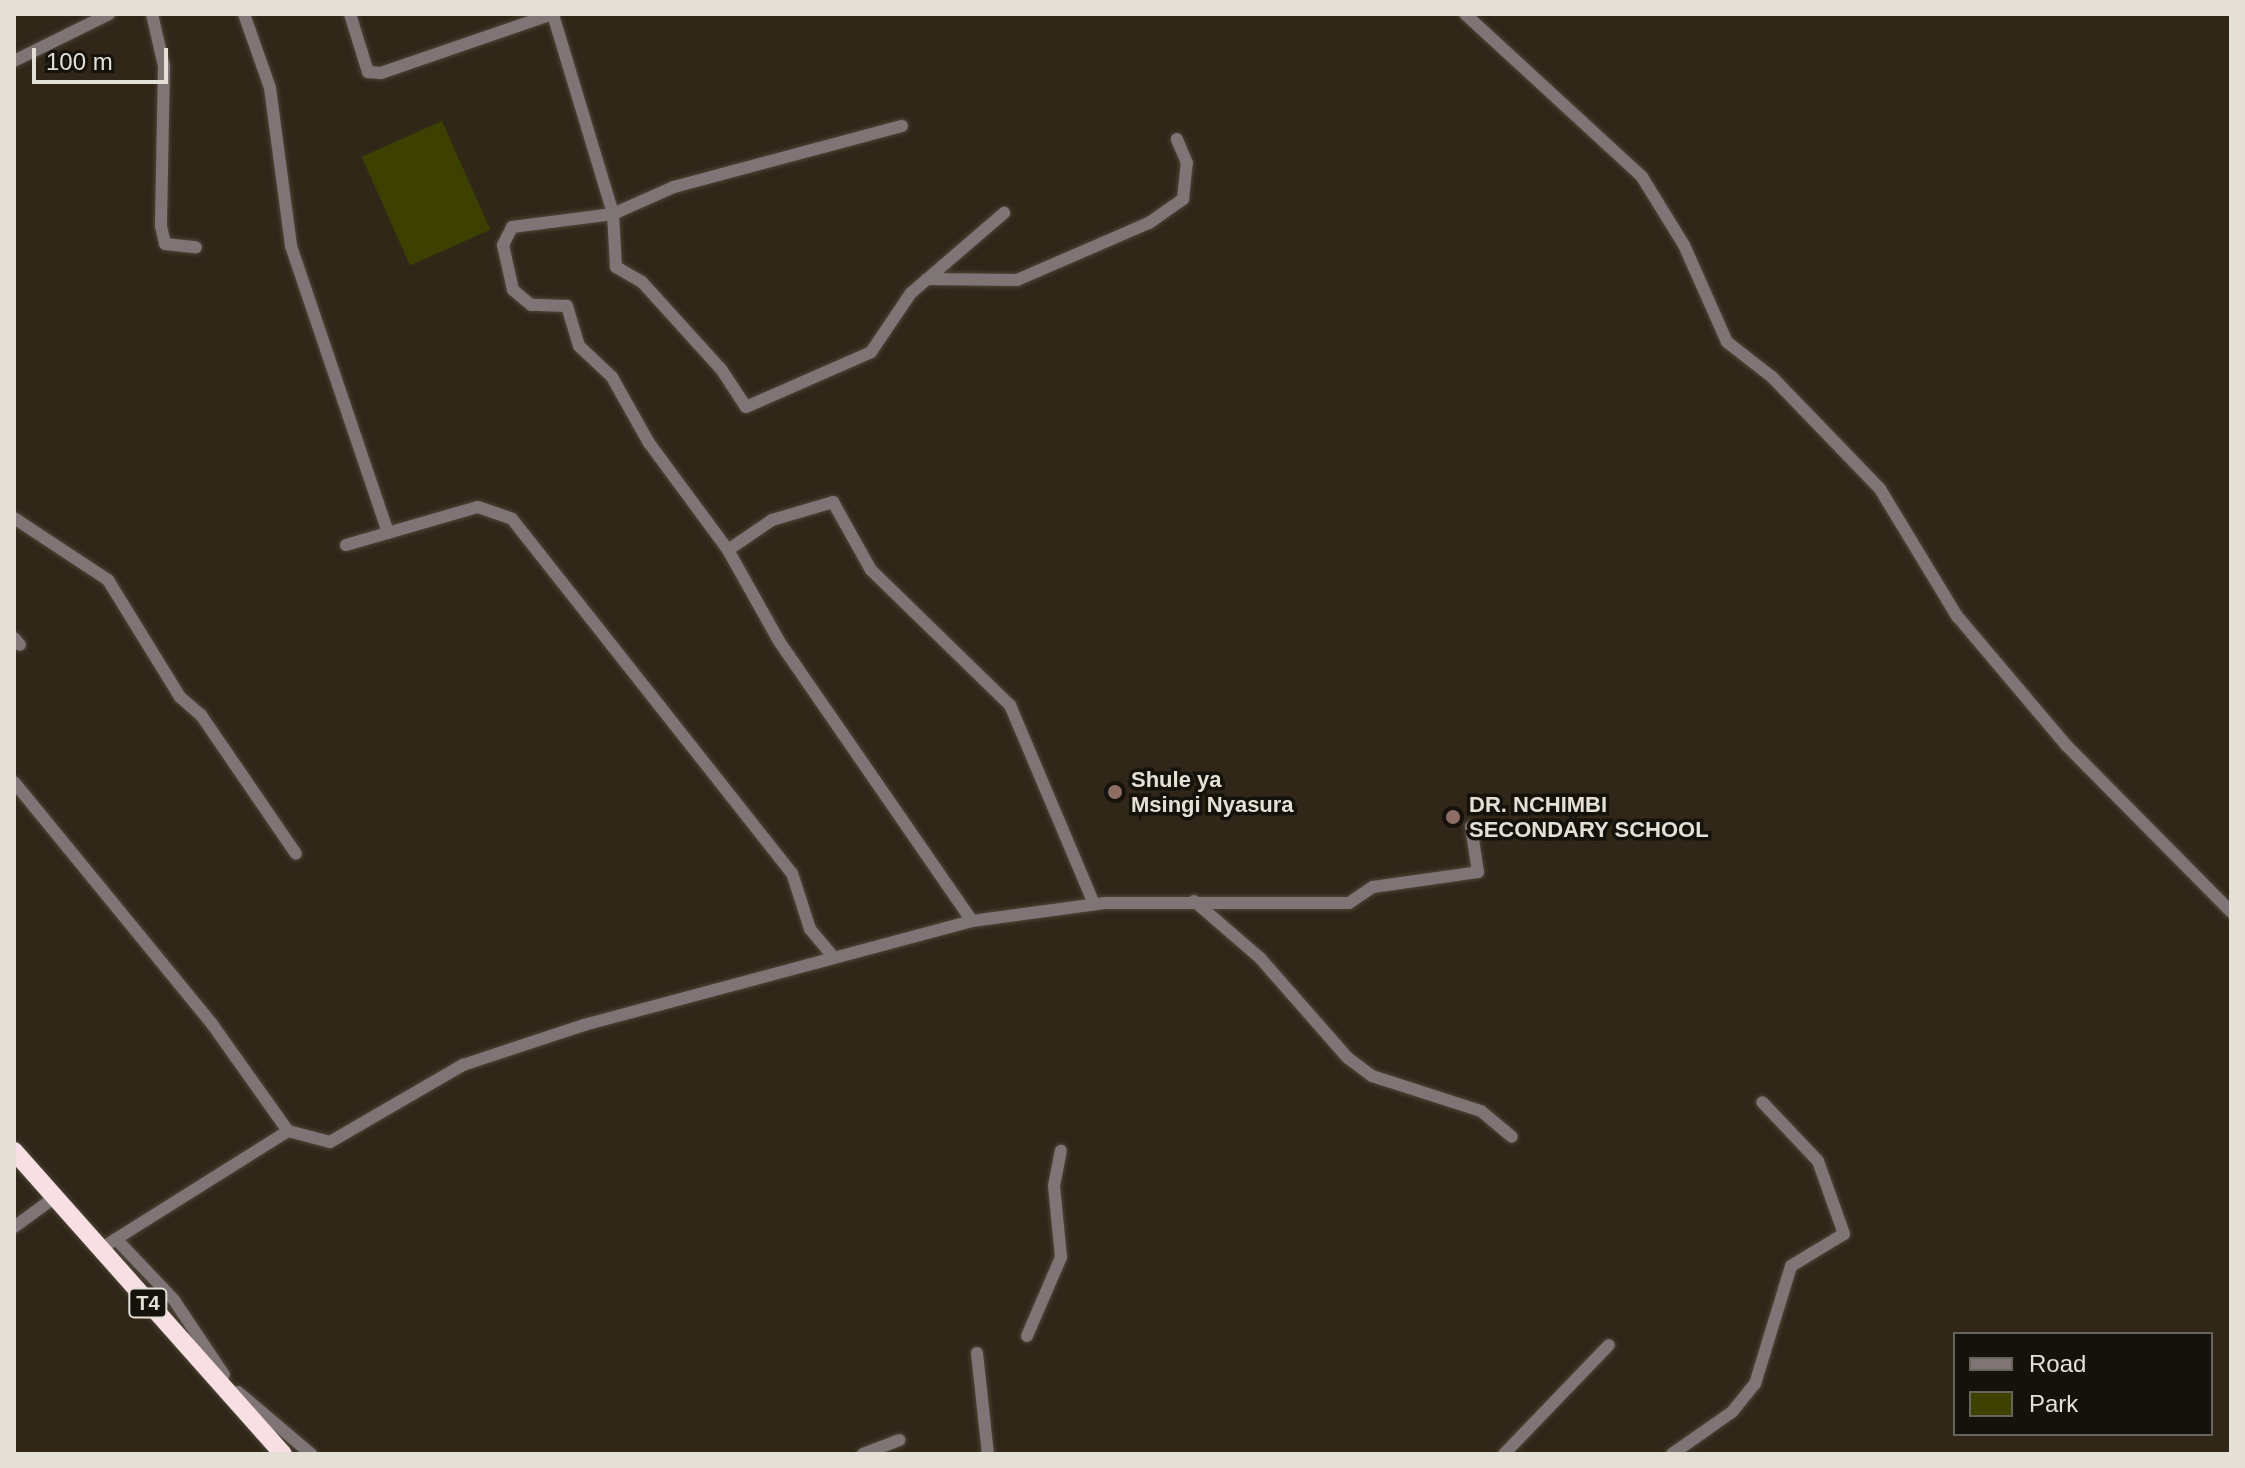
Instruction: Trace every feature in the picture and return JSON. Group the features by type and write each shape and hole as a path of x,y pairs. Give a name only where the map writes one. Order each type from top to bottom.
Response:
{"highway":[{"name":"T4","path":"14,1151 55,1197 108,1244 283,1454"}],"street":[{"path":"14,61 109,14"},
{"path":"152,14 164,66 161,226 165,244 196,247"},
{"path":"244,14 270,88 291,246 388,533"},
{"path":"350,14 368,72 381,73 553,16 613,214 616,267 642,282 721,369 746,407 871,352 927,279 950,263 1004,213"},
{"path":"1465,14 1642,177 1684,245 1727,342 1772,377 1880,489 1957,616 2066,745 2231,912"},
{"path":"902,126 674,187 613,214 512,227 503,245 506,277 531,305 567,306 579,346 612,377 649,443 728,550 779,641 972,921"},
{"path":"927,279 1017,280 1165,213 1185,186 1177,139"},
{"path":"950,263 970,279"},
{"path":"728,550 772,520 833,502 871,570 1010,705 1094,904"},
{"path":"346,545 478,507 512,519 792,873 810,929 831,954"},
{"path":"14,518 108,580 180,697 201,715 296,854"},
{"path":"14,782 212,1024 288,1131 330,1142 463,1065 831,954 972,921 1094,904 1194,901 1349,903 1373,887 1478,872 1471,827"},
{"path":"1194,901 1260,958 1348,1058 1372,1076 1481,1111 1512,1137"},
{"path":"1672,1454 1732,1412 1755,1384 1791,1266 1844,1234 1818,1161 1762,1102"},
{"path":"288,1131 108,1244 174,1300 245,1400 288,1428 311,1454"},
{"path":"1027,1336 1061,1257 1054,1186 1061,1151"},
{"path":"14,1227 55,1197"},
{"path":"1504,1454 1609,1345"},
{"path":"977,1353 988,1454"},
{"path":"863,1454 899,1440"}],"green space":[{"path":"442,121 490,230 410,266 362,157"}],"place":[{"name":"Shule ya Msingi Nyasura","path":"1115,792"},
{"name":"DR. NCHIMBI SECONDARY SCHOOL","path":"1453,817"}]}
